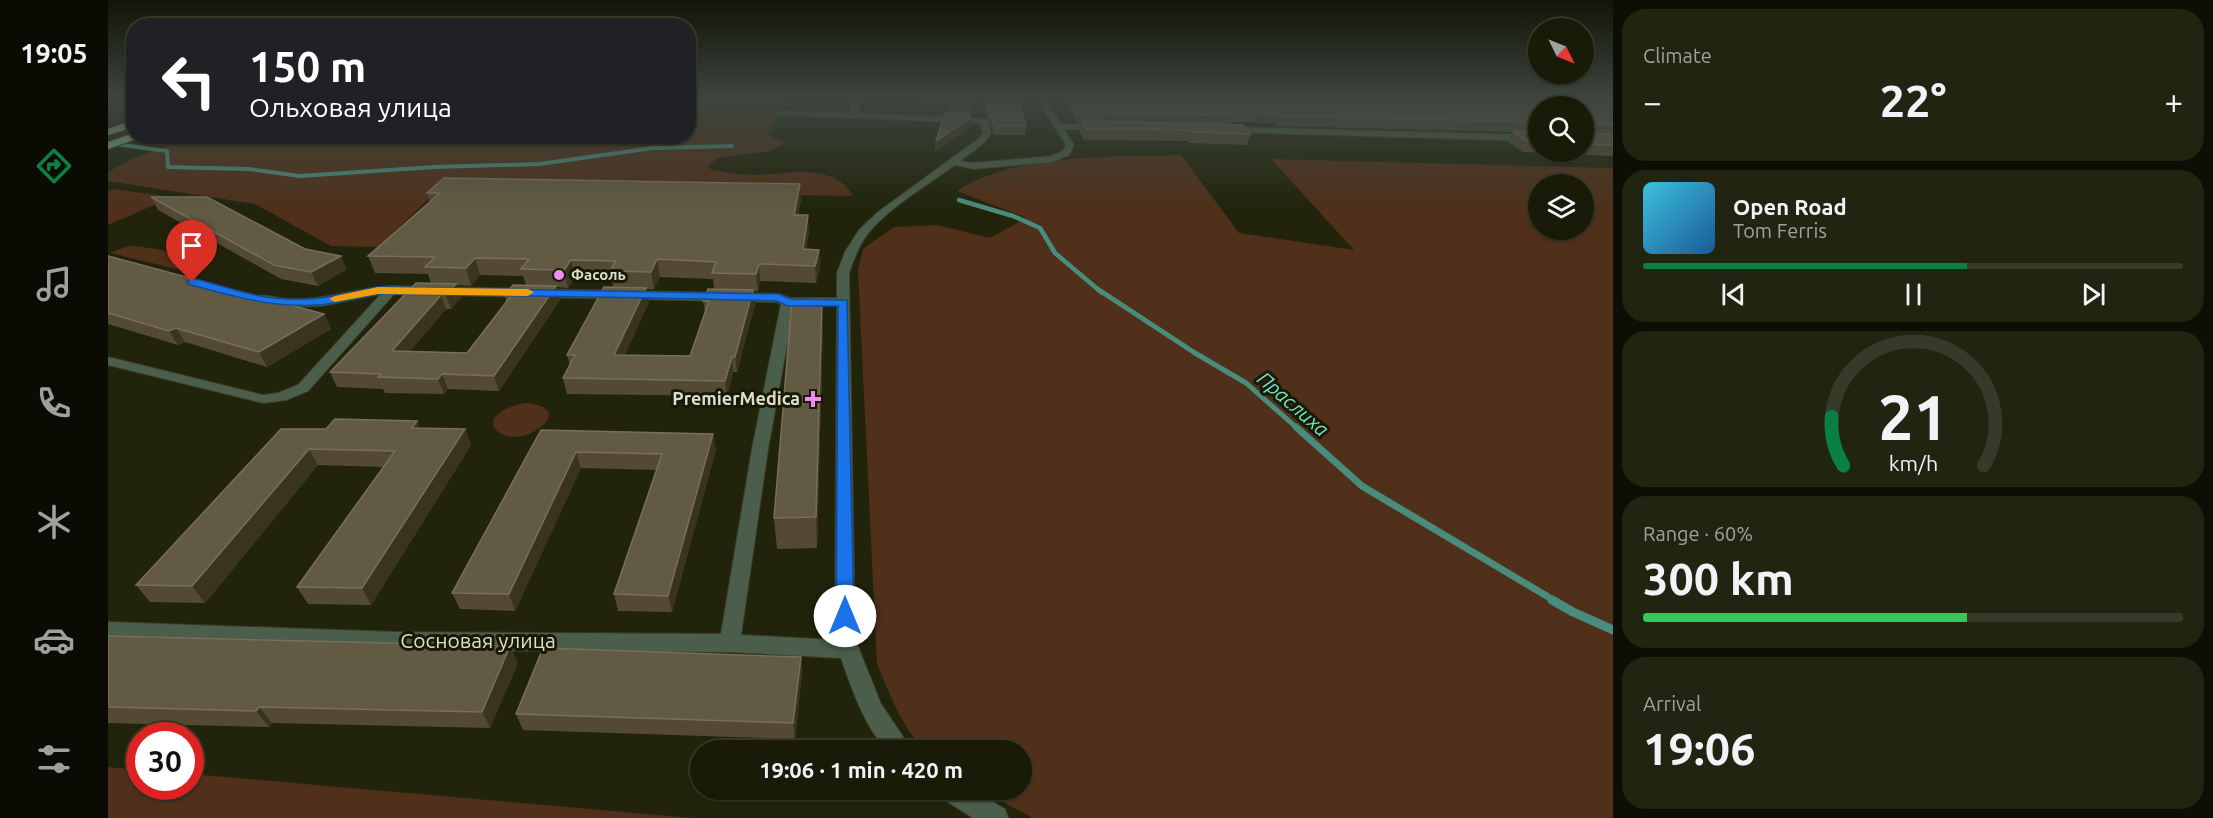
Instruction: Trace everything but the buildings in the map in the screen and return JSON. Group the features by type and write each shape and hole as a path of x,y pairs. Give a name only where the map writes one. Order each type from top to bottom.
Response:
{"highway":[{"path":"108,146 126,139"}],"street":[{"path":"891,740 863,694 845,639 843,273 851,252 863,232 882,214 954,162 985,135"},
{"path":"954,162 973,166 1062,156 1069,151 1070,145 1064,135"},
{"path":"1425,135 1528,138"},
{"path":"243,296 286,303 321,302 378,290 391,290 779,298 788,302 843,302"},
{"path":"108,361 263,399 280,398 303,388 391,290"},
{"path":"730,643 760,449 788,302"},
{"name":"Сосновая улица","path":"108,630 396,641 730,643 849,650"},
{"path":"966,800 996,818"}],"shaded area":[{"path":"696,135 767,135 785,143 769,151 717,158 707,168 754,175 794,172 822,174 845,185 853,196 439,189 378,247 331,246 255,204 108,181 108,172 135,157 175,144 696,144"},
{"path":"1181,155 1239,233 1354,250 1271,159 1613,168 1613,818 1033,818 999,800 1032,800 1032,740 915,740 897,710 877,664 858,271 863,249 894,227 937,225 990,238 1026,218 957,191 980,179 1035,163 1095,157"},
{"path":"113,189 172,197 108,225 108,191"},
{"path":"128,246 153,248 177,254 193,260 195,267 189,272 110,253"},
{"path":"524,403 545,408 549,415 548,420 530,434 517,437 506,436 497,431 493,425 495,417 505,410"},
{"path":"108,767 126,769 126,800 204,800 204,775 692,818 108,818"}],"waterway":[{"name":"Праслиха","path":"108,143 167,151 168,167 249,169 300,176 434,167 539,164 653,148 732,146"},
{"name":"Праслиха","path":"959,200 1013,216 1040,228 1055,253 1101,292"},
{"name":"Праслиха","path":"1099,290 1195,353 1246,383 1297,428"},
{"name":"Праслиха","path":"1296,427 1362,486 1555,601"},
{"name":"Праслиха","path":"1552,600 1613,630"}],"slow traffic":[{"path":"335,299 378,290 528,292"}],"place":[{"name":"Фасоль","path":"559,275"},
{"name":"PremierMedica","path":"813,399"}],"route":[{"path":"192,282 251,298 286,303 321,302 378,290 649,294 779,298 788,302 843,302 845,616"}]}
